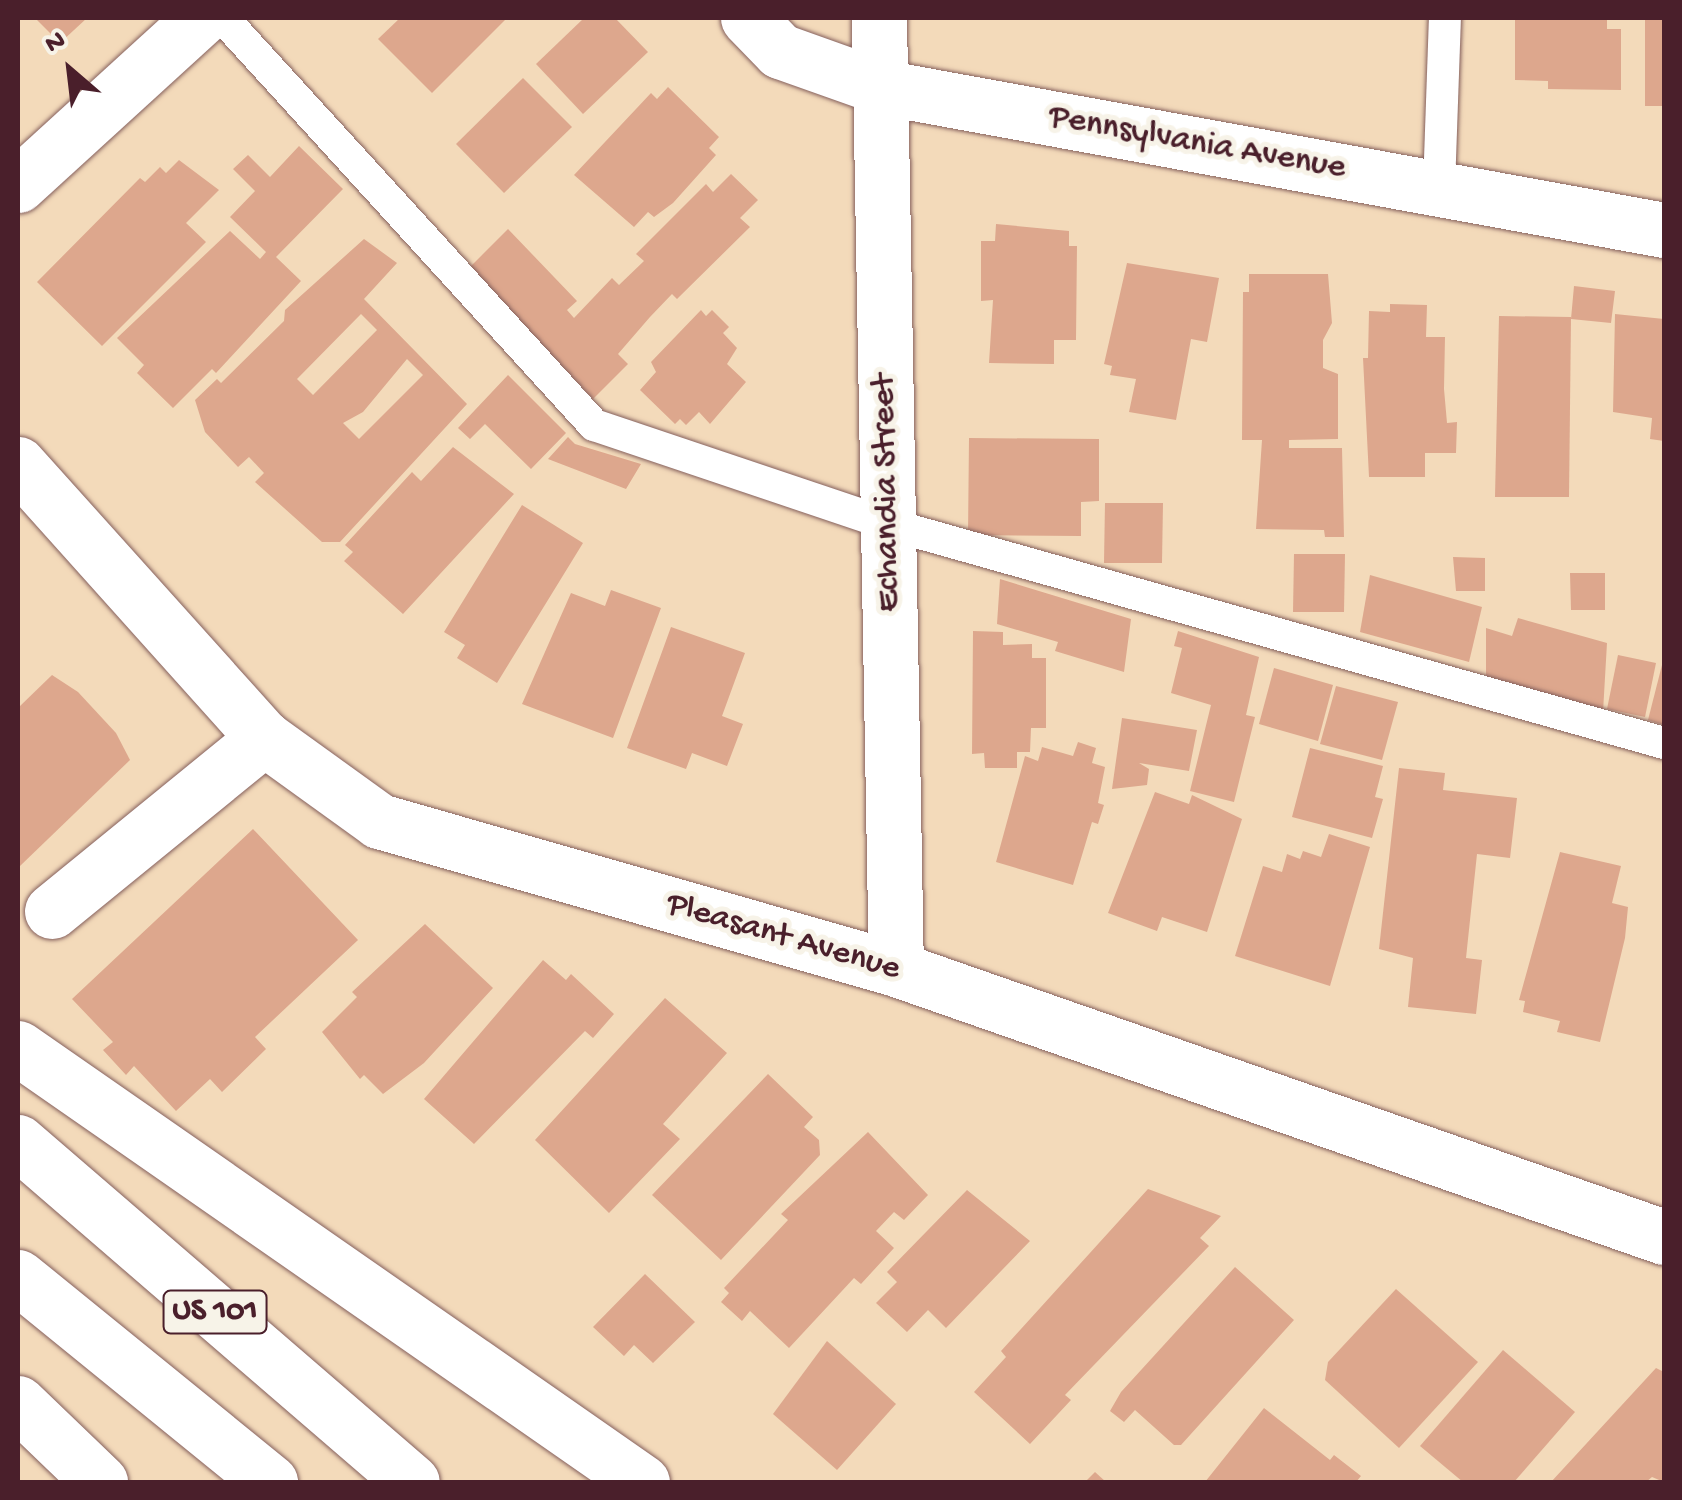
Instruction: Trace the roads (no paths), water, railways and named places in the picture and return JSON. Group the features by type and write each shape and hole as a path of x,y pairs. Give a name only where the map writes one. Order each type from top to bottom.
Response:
{"main road":[{"path":"18,185 201,18"},
{"name":"Pennsylvania Avenue","path":"748,18 780,51 881,87 1664,230"},
{"name":"Echandia Street","path":"878,18 896,969"},
{"name":"Pleasant Avenue","path":"18,464 264,738 379,820 896,969 1664,1237"},
{"path":"52,911 264,738"},
{"path":"18,1048 642,1482"},
{"name":"US 101","path":"18,1142 412,1482"},
{"name":"US 101","path":"18,1277 270,1482"},
{"path":"18,1403 100,1482"}],"lane":[{"path":"223,18 594,425 888,524 1664,743"},
{"path":"1439,188 1444,18"}]}
